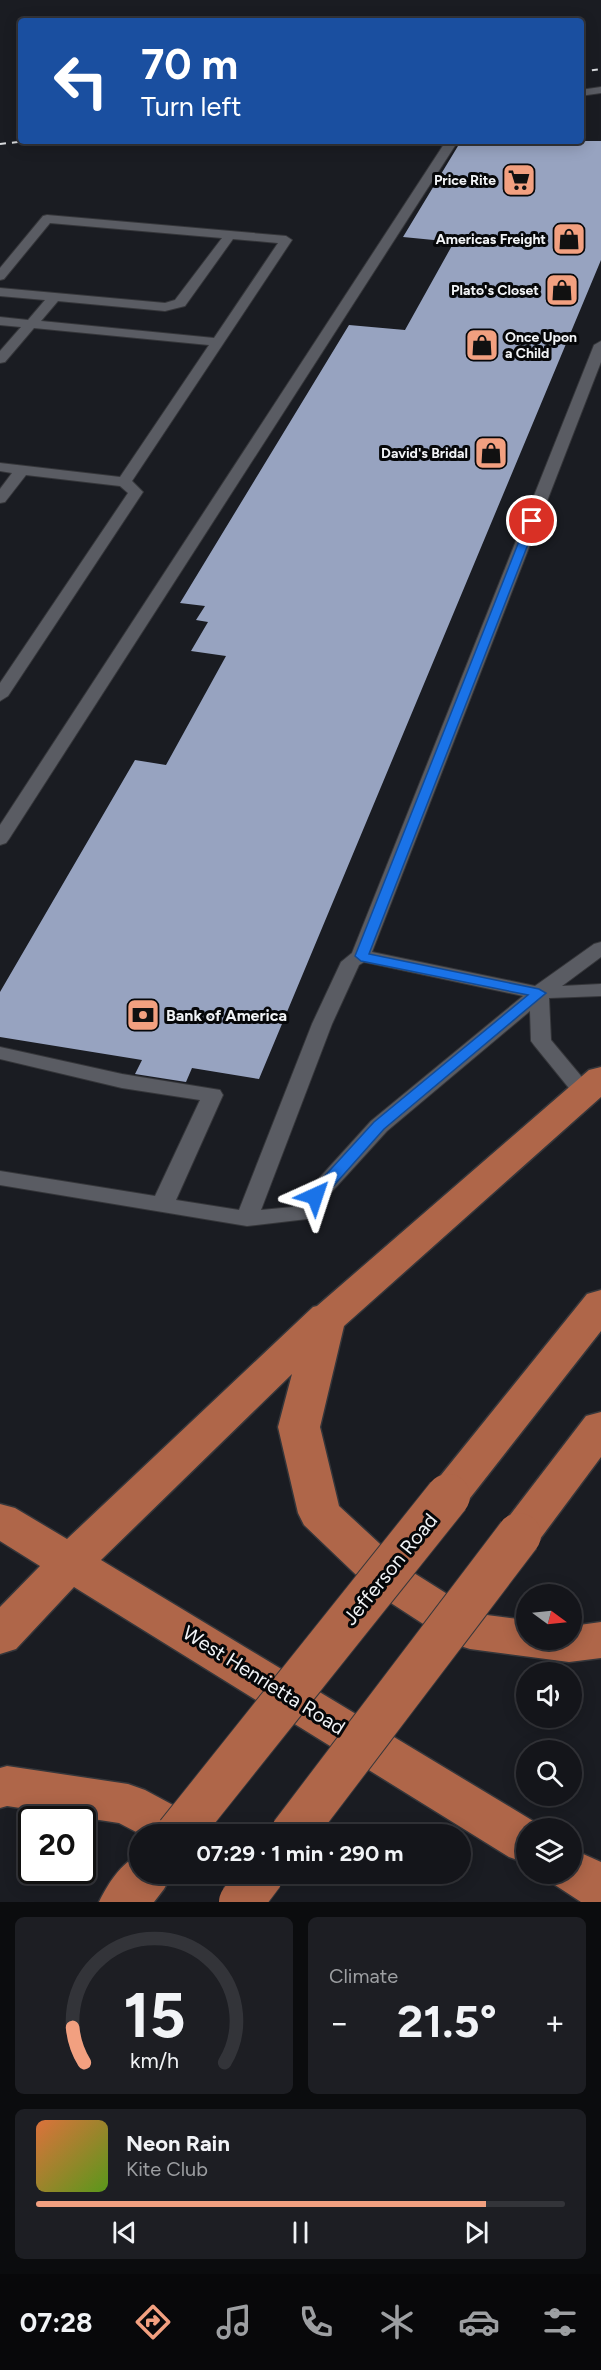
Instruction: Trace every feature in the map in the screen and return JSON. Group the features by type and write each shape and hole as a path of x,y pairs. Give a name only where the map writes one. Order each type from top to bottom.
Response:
{"main road":[{"path":"0,1636 70,1561 327,1317 592,1085"},
{"name":"Jefferson Road","path":"188,1824 601,1304"},
{"path":"327,1317 299,1426 319,1513 390,1580 470,1631 516,1637"},
{"path":"300,1824 601,1427"},
{"name":"West Henrietta Road","path":"0,1520 516,1836"},
{"path":"582,1642 601,1640"},
{"path":"0,1788 7,1786 128,1804 163,1824"},
{"path":"582,1876 601,1888"},
{"path":"124,1902 139,1884"},
{"path":"243,1884 259,1902"},
{"path":"241,1902 254,1884"}],"lane":[{"path":"584,92 601,90"},
{"path":"0,839 450,144"},
{"path":"0,276 47,219 286,240 124,482"},
{"path":"0,321 31,324 105,316 180,303 230,235"},
{"path":"0,292 55,297 105,316 218,342"},
{"path":"0,359 55,297"},
{"path":"247,1219 321,1024 356,959 601,345"},
{"path":"0,468 124,482 136,492 0,696"},
{"path":"0,499 22,470"},
{"path":"0,1178 247,1219 299,1214 379,1126 539,993 601,948"},
{"path":"356,959 539,993 601,990"},
{"path":"539,993 541,1041 592,1085"},
{"path":"0,1053 122,1081 213,1095 162,1206"}],"building":[{"path":"584,141 601,141 601,260 259,1079 192,1068 186,1082 135,1074 142,1060 0,1037 0,992 135,760 166,765 226,656 191,651 208,622 196,620 205,606 180,603 349,325 405,330 454,242 403,237 459,144 584,144"}],"railway":[{"path":"584,71 601,69"},
{"path":"0,144 18,142"}],"place":[{"name":"Price Rite","path":"519,180"},
{"name":"Americas Freight","path":"569,239"},
{"name":"Plato's Closet","path":"562,290"},
{"name":"Once Upon a Child","path":"482,345"},
{"name":"David's Bridal","path":"491,453"},
{"name":"Bank of America","path":"143,1015"}],"route":[{"path":"315,1196 379,1126 539,993 361,956 399,865 532,521"}]}
